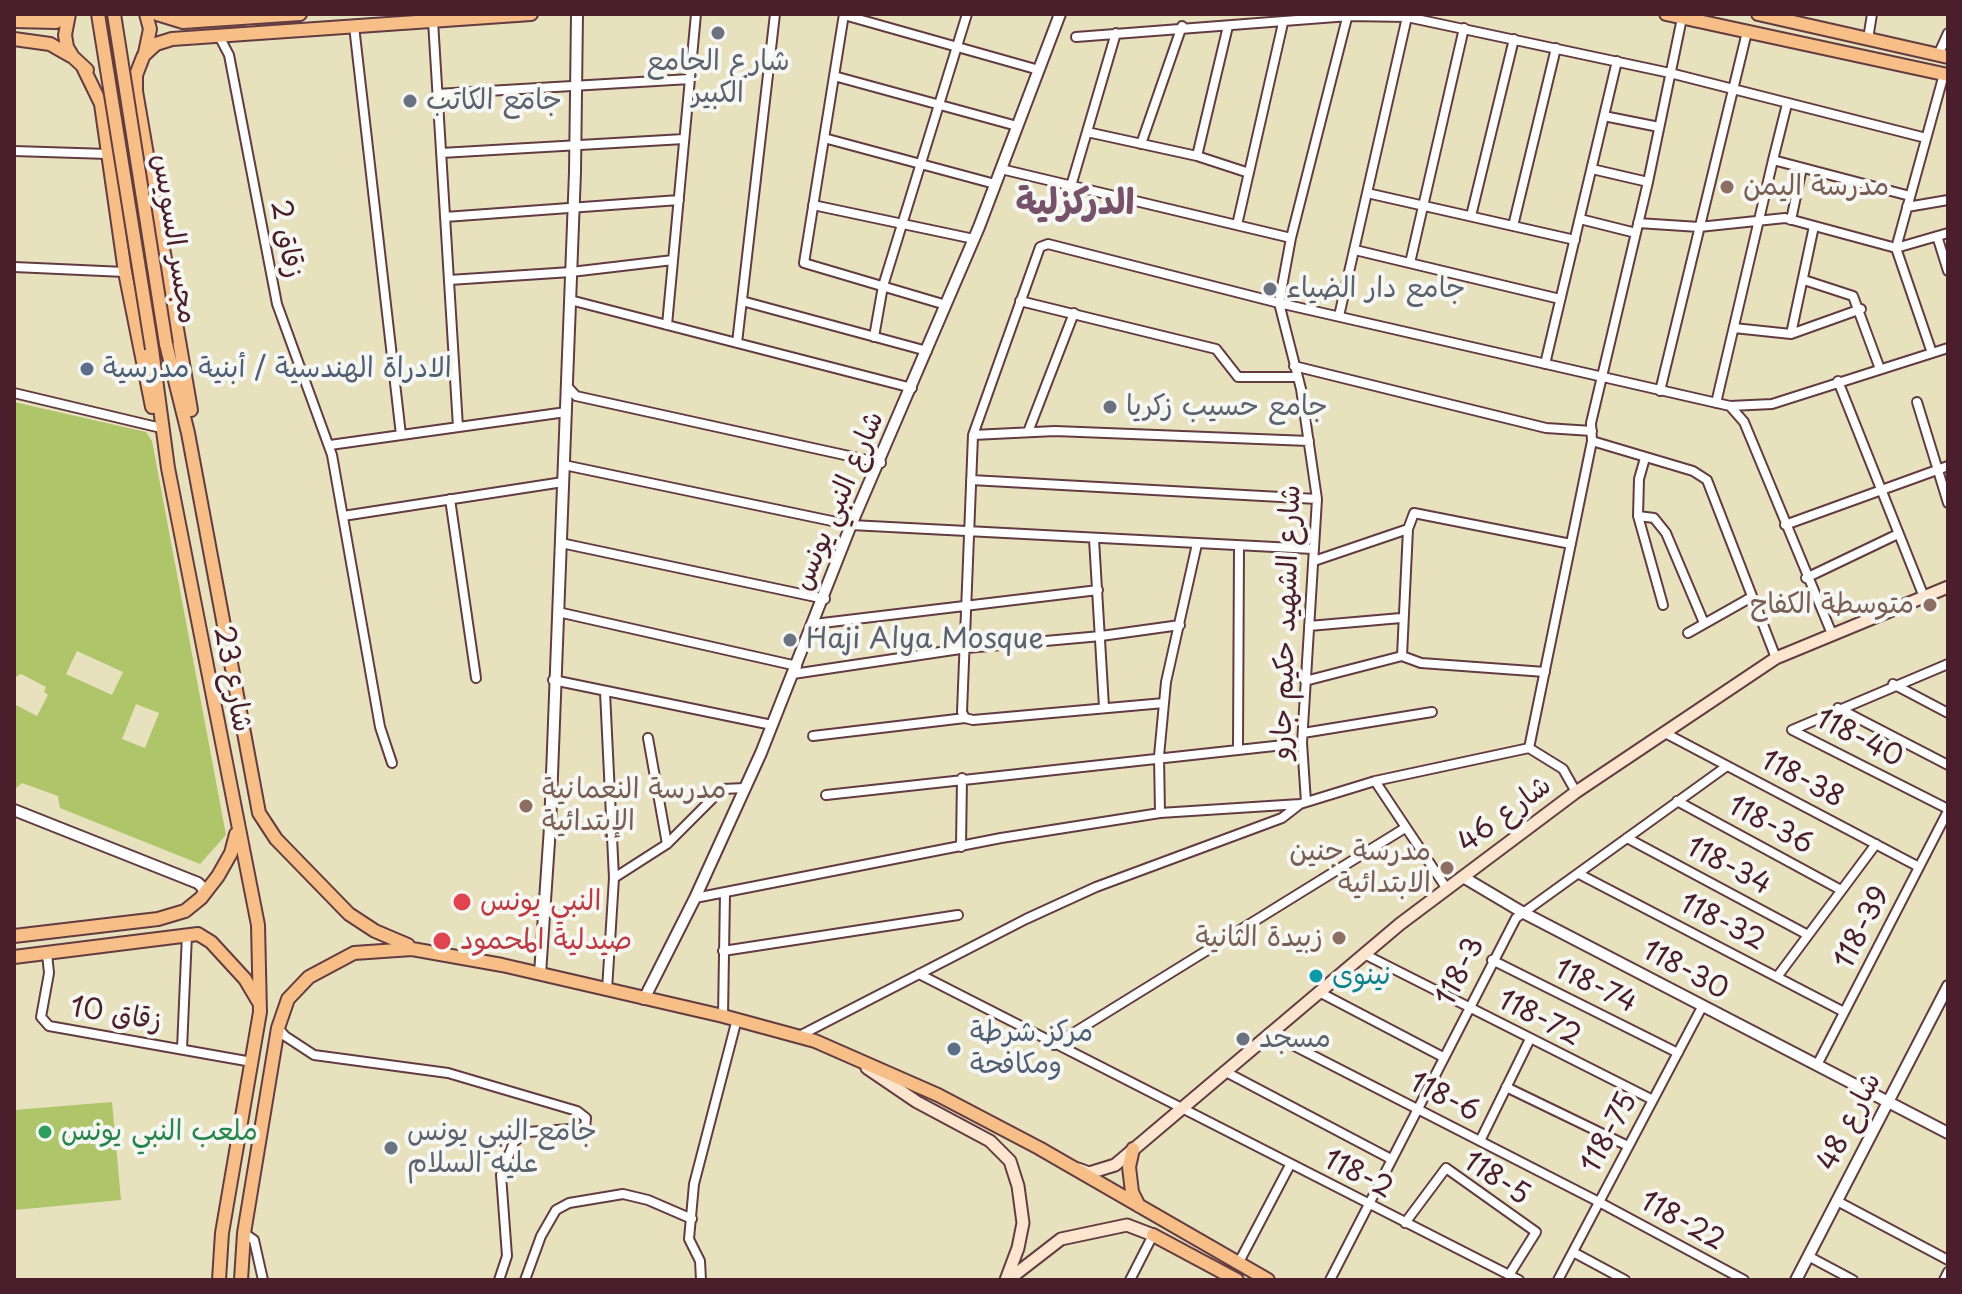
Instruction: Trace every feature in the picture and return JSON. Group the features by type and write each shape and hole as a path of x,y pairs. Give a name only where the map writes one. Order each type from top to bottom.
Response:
{"main road":[{"path":"14,21 56,22 68,14"},
{"path":"68,14 65,35 73,57"},
{"name":"مجسر السويس","path":"98,14 168,468"},
{"name":"مجسر السويس","path":"114,14 166,344 195,469"},
{"path":"146,14 150,29 136,75 136,91 191,409 195,469"},
{"path":"157,14 183,22 206,18 300,14"},
{"path":"83,67 108,75 122,73 163,41 531,14"},
{"path":"1666,14 1946,74"},
{"path":"1758,14 1804,19 1868,39 1943,56"},
{"path":"14,39 50,44 73,57 83,67 101,104 125,272 168,468"},
{"name":"شارع 23","path":"168,468 236,827 253,898 261,976 260,1012 222,1233 219,1280"},
{"name":"شارع 23","path":"195,469 252,789 259,813 276,839 343,908 386,937 431,951"},
{"name":"شارع 46","path":"1061,1160 1089,1173 1104,1170 1447,889 1576,792 1776,658 1948,587"},
{"path":"14,936 158,919 185,911 201,898 231,853 236,827"},
{"path":"14,957 187,934 207,939 228,960 255,991 260,1012"},
{"path":"241,1280 244,1233 284,1007 298,986 345,957 365,950 431,951 737,1019 799,1036 938,1095 1061,1160 1144,1211 1268,1280"},
{"path":"865,1066 917,1102 990,1141 1010,1161 1018,1186 1023,1223 1007,1280"},
{"path":"1133,1149 1129,1161 1132,1192 1144,1211"},
{"path":"1007,1280 1061,1239 1127,1225 1153,1235 1237,1280"},
{"path":"222,1233 244,1233"}],"street":[{"path":"540,974 550,827 553,680 574,206 577,14"},
{"path":"667,325 696,14"},
{"path":"737,343 775,14"},
{"path":"946,305 804,263 844,14 1039,70"},
{"path":"874,337 883,286 967,14"},
{"name":"شارع النبي يونس","path":"644,999 695,898 772,725 825,599 851,525 881,463 974,239 1060,14"},
{"path":"1868,39 1872,14"},
{"path":"1279,303 1291,238 1348,15"},
{"path":"1076,37 1182,26 1283,23 1348,15 1407,17 1670,73 1926,138"},
{"path":"1339,316 1407,17"},
{"path":"1529,748 1592,436 1601,377 1648,182 1682,18"},
{"path":"433,21 458,427"},
{"path":"1237,225 1283,23"},
{"path":"354,26 401,435"},
{"path":"1141,144 1182,26"},
{"path":"1197,156 1228,26"},
{"path":"1410,263 1464,28"},
{"path":"1660,391 1747,32"},
{"path":"1071,186 1116,33"},
{"path":"1943,56 1948,33"},
{"name":"زقاق 2","path":"219,36 229,55 277,304 330,445 380,727 392,763"},
{"path":"1471,216 1514,39"},
{"path":"1513,226 1556,48"},
{"path":"1545,364 1617,61"},
{"path":"1932,353 1896,248 1946,74"},
{"path":"834,76 1017,126"},
{"path":"437,94 690,79"},
{"path":"1716,403 1787,104"},
{"path":"1604,116 1659,127"},
{"path":"1087,132 1197,156 1249,173"},
{"path":"824,138 995,184"},
{"path":"441,153 684,139"},
{"path":"14,151 108,154"},
{"path":"1773,160 1910,196"},
{"path":"1791,220 1802,168"},
{"path":"1001,169 1291,238"},
{"path":"1592,169 1648,182"},
{"path":"1367,193 1575,240"},
{"path":"445,217 679,200"},
{"path":"1907,207 1948,200"},
{"path":"813,205 974,239"},
{"path":"1580,219 1637,228 1791,220 1896,248 1948,233"},
{"path":"1791,334 1814,226"},
{"path":"1937,236 1948,271"},
{"path":"965,718 962,712 967,648 973,435 1040,247 1048,244 1279,303 1730,406 1772,404 1948,348"},
{"path":"1355,250 1560,299"},
{"path":"449,280 571,272 673,260"},
{"path":"14,267 125,272"},
{"path":"1804,280 1846,292 1861,309 1880,369"},
{"path":"570,300 912,388"},
{"path":"742,301 927,351"},
{"path":"1020,301 1216,349 1238,377 1297,377"},
{"name":"شارع الشهيد حكيم جارو","path":"1279,303 1297,377 1317,499 1305,681 1303,803"},
{"path":"1734,328 1791,334 1861,309"},
{"path":"1028,432 1074,313"},
{"path":"1294,366 1546,428 1592,436 1645,458 1693,471 1707,480 1750,598 1776,658"},
{"path":"1838,381 1924,597"},
{"path":"567,386 576,396 881,463"},
{"path":"14,393 157,427"},
{"path":"1917,402 1948,503"},
{"path":"1730,406 1744,422 1806,578 1832,634"},
{"path":"330,445 566,412"},
{"path":"973,435 1028,432 1309,441"},
{"path":"1645,458 1637,499 1638,516 1663,605"},
{"path":"564,465 851,525 1313,549"},
{"path":"1785,525 1948,466"},
{"path":"971,480 1317,499"},
{"path":"343,516 563,482"},
{"path":"450,499 476,678"},
{"path":"1402,656 1401,618 1408,529 1418,511 1556,544 1571,544"},
{"path":"1638,516 1654,518 1666,533 1704,623"},
{"path":"1314,561 1408,529"},
{"path":"1806,578 1898,534"},
{"path":"1094,539 1104,707"},
{"path":"561,543 825,599"},
{"path":"1160,813 1159,756 1164,703 1197,544"},
{"path":"1238,747 1239,546"},
{"path":"814,624 1098,590"},
{"path":"1688,633 1750,598"},
{"path":"558,612 795,670 1180,625"},
{"path":"1309,626 1401,618"},
{"path":"1305,681 1402,656 1421,663 1545,672"},
{"path":"1838,708 1948,664"},
{"path":"553,680 772,725"},
{"path":"1893,684 1948,713"},
{"path":"605,692 614,878 607,990"},
{"path":"813,736 965,718 1164,703"},
{"path":"1838,708 1948,765"},
{"name":"118-40","path":"1838,708 1792,730 1948,810"},
{"path":"826,795 1238,747 1303,738 1432,712"},
{"name":"118-38","path":"1665,733 1919,867"},
{"path":"648,738 667,844"},
{"path":"799,1036 1096,887 1282,818 1303,803 1375,781 1529,748 1563,769 1576,792"},
{"name":"118-3","path":"1330,1280 1510,924 1522,912 1727,766"},
{"path":"961,847 962,778"},
{"path":"1375,781 1447,889"},
{"path":"614,878 667,844 722,789 745,788"},
{"name":"118-36","path":"1677,801 1841,890"},
{"path":"695,898 1160,813 1303,803"},
{"path":"14,810 198,883 204,889 201,898"},
{"name":"118-39","path":"1817,1065 1948,810"},
{"path":"1054,1045 1405,828"},
{"name":"118-34","path":"1627,838 1808,935"},
{"path":"1777,977 1876,844"},
{"name":"118-32","path":"1579,874 1844,1012"},
{"name":"118-30","path":"1463,877 1522,912 1948,1133"},
{"path":"723,1016 725,893"},
{"path":"723,951 958,915"},
{"path":"182,1049 187,934"},
{"name":"زقاق 10","path":"47,954 49,973 41,1011 44,1023 252,1062"},
{"name":"118-72","path":"1364,954 1653,1100"},
{"name":"118-74","path":"1492,960 1678,1053"},
{"name":"118-2","path":"919,974 1177,1109 1519,1280"},
{"name":"شارع 48","path":"1796,1280 1948,986"},
{"path":"1319,992 1443,1057"},
{"name":"118-75","path":"1558,1280 1702,1007"},
{"path":"701,1280 700,1261 689,1239 694,1184 737,1019"},
{"path":"278,1028 314,1055 448,1073 577,1111 586,1118 585,1128 527,1132 514,1142 501,1175 507,1256 499,1280"},
{"name":"118-6","path":"1269,1033 1599,1202"},
{"path":"1480,1141 1530,1039"},
{"path":"1224,1071 1391,1159"},
{"path":"1506,1087 1628,1146"},
{"path":"1238,1264 1290,1165"},
{"name":"118-5","path":"1405,1223 1446,1168 1536,1232 1509,1275"},
{"path":"525,1280 556,1210 569,1203 623,1194 648,1200 692,1219"},
{"path":"1837,1201 1948,1260"},
{"name":"118-22","path":"1599,1202 1744,1280"},
{"path":"244,1233 254,1240 263,1280"},
{"path":"1130,1280 1153,1235"},
{"path":"1573,1252 1625,1280"},
{"path":"1808,1256 1853,1280"},
{"path":"1944,1280 1948,1272"}],"green space":[{"path":"14,402 146,432 152,441 226,835 200,864 60,808 58,796 22,783 14,790 14,704 37,716 48,695 44,692 46,687 21,674 14,678","holes":["77,651 123,672 112,695 66,674","136,704 159,713 145,748 122,739"]},
{"path":"112,1102 121,1200 14,1210 14,1110"}],"place":[{"name":"شارع الجامع الكبير","path":"718,33"},
{"name":"جامع الكاتب","path":"410,101"},
{"name":"مدرسة اليمن","path":"1727,187"},
{"name":"جامع دار الضياء","path":"1270,289"},
{"name":"الادراة الهندسية / أبنية مدرسية","path":"87,369"},
{"name":"جامع حسيب زكريا","path":"1110,407"},
{"name":"متوسطة الكفاح","path":"1930,605"},
{"name":"Haji Alya Mosque","path":"790,640"},
{"name":"مدرسة النعمانية الإبتدائية","path":"526,806"},
{"name":"مدرسة جنين الابتدائية","path":"1447,868"},
{"name":"النبي يونس","path":"462,902"},
{"name":"زبيدة الثانية","path":"1339,938"},
{"name":"صيدلية المحمود","path":"442,941"},
{"name":"نينوى","path":"1316,976"},
{"name":"مسجد","path":"1243,1039"},
{"name":"مركز شرطة ومكافحة","path":"954,1049"},
{"name":"ملعب النبي يونس","path":"45,1132"},
{"name":"جامع النبي يونس عليه السلام","path":"391,1148"}],"district":[{"name":"الدركزلية","path":"1075,204"}]}
